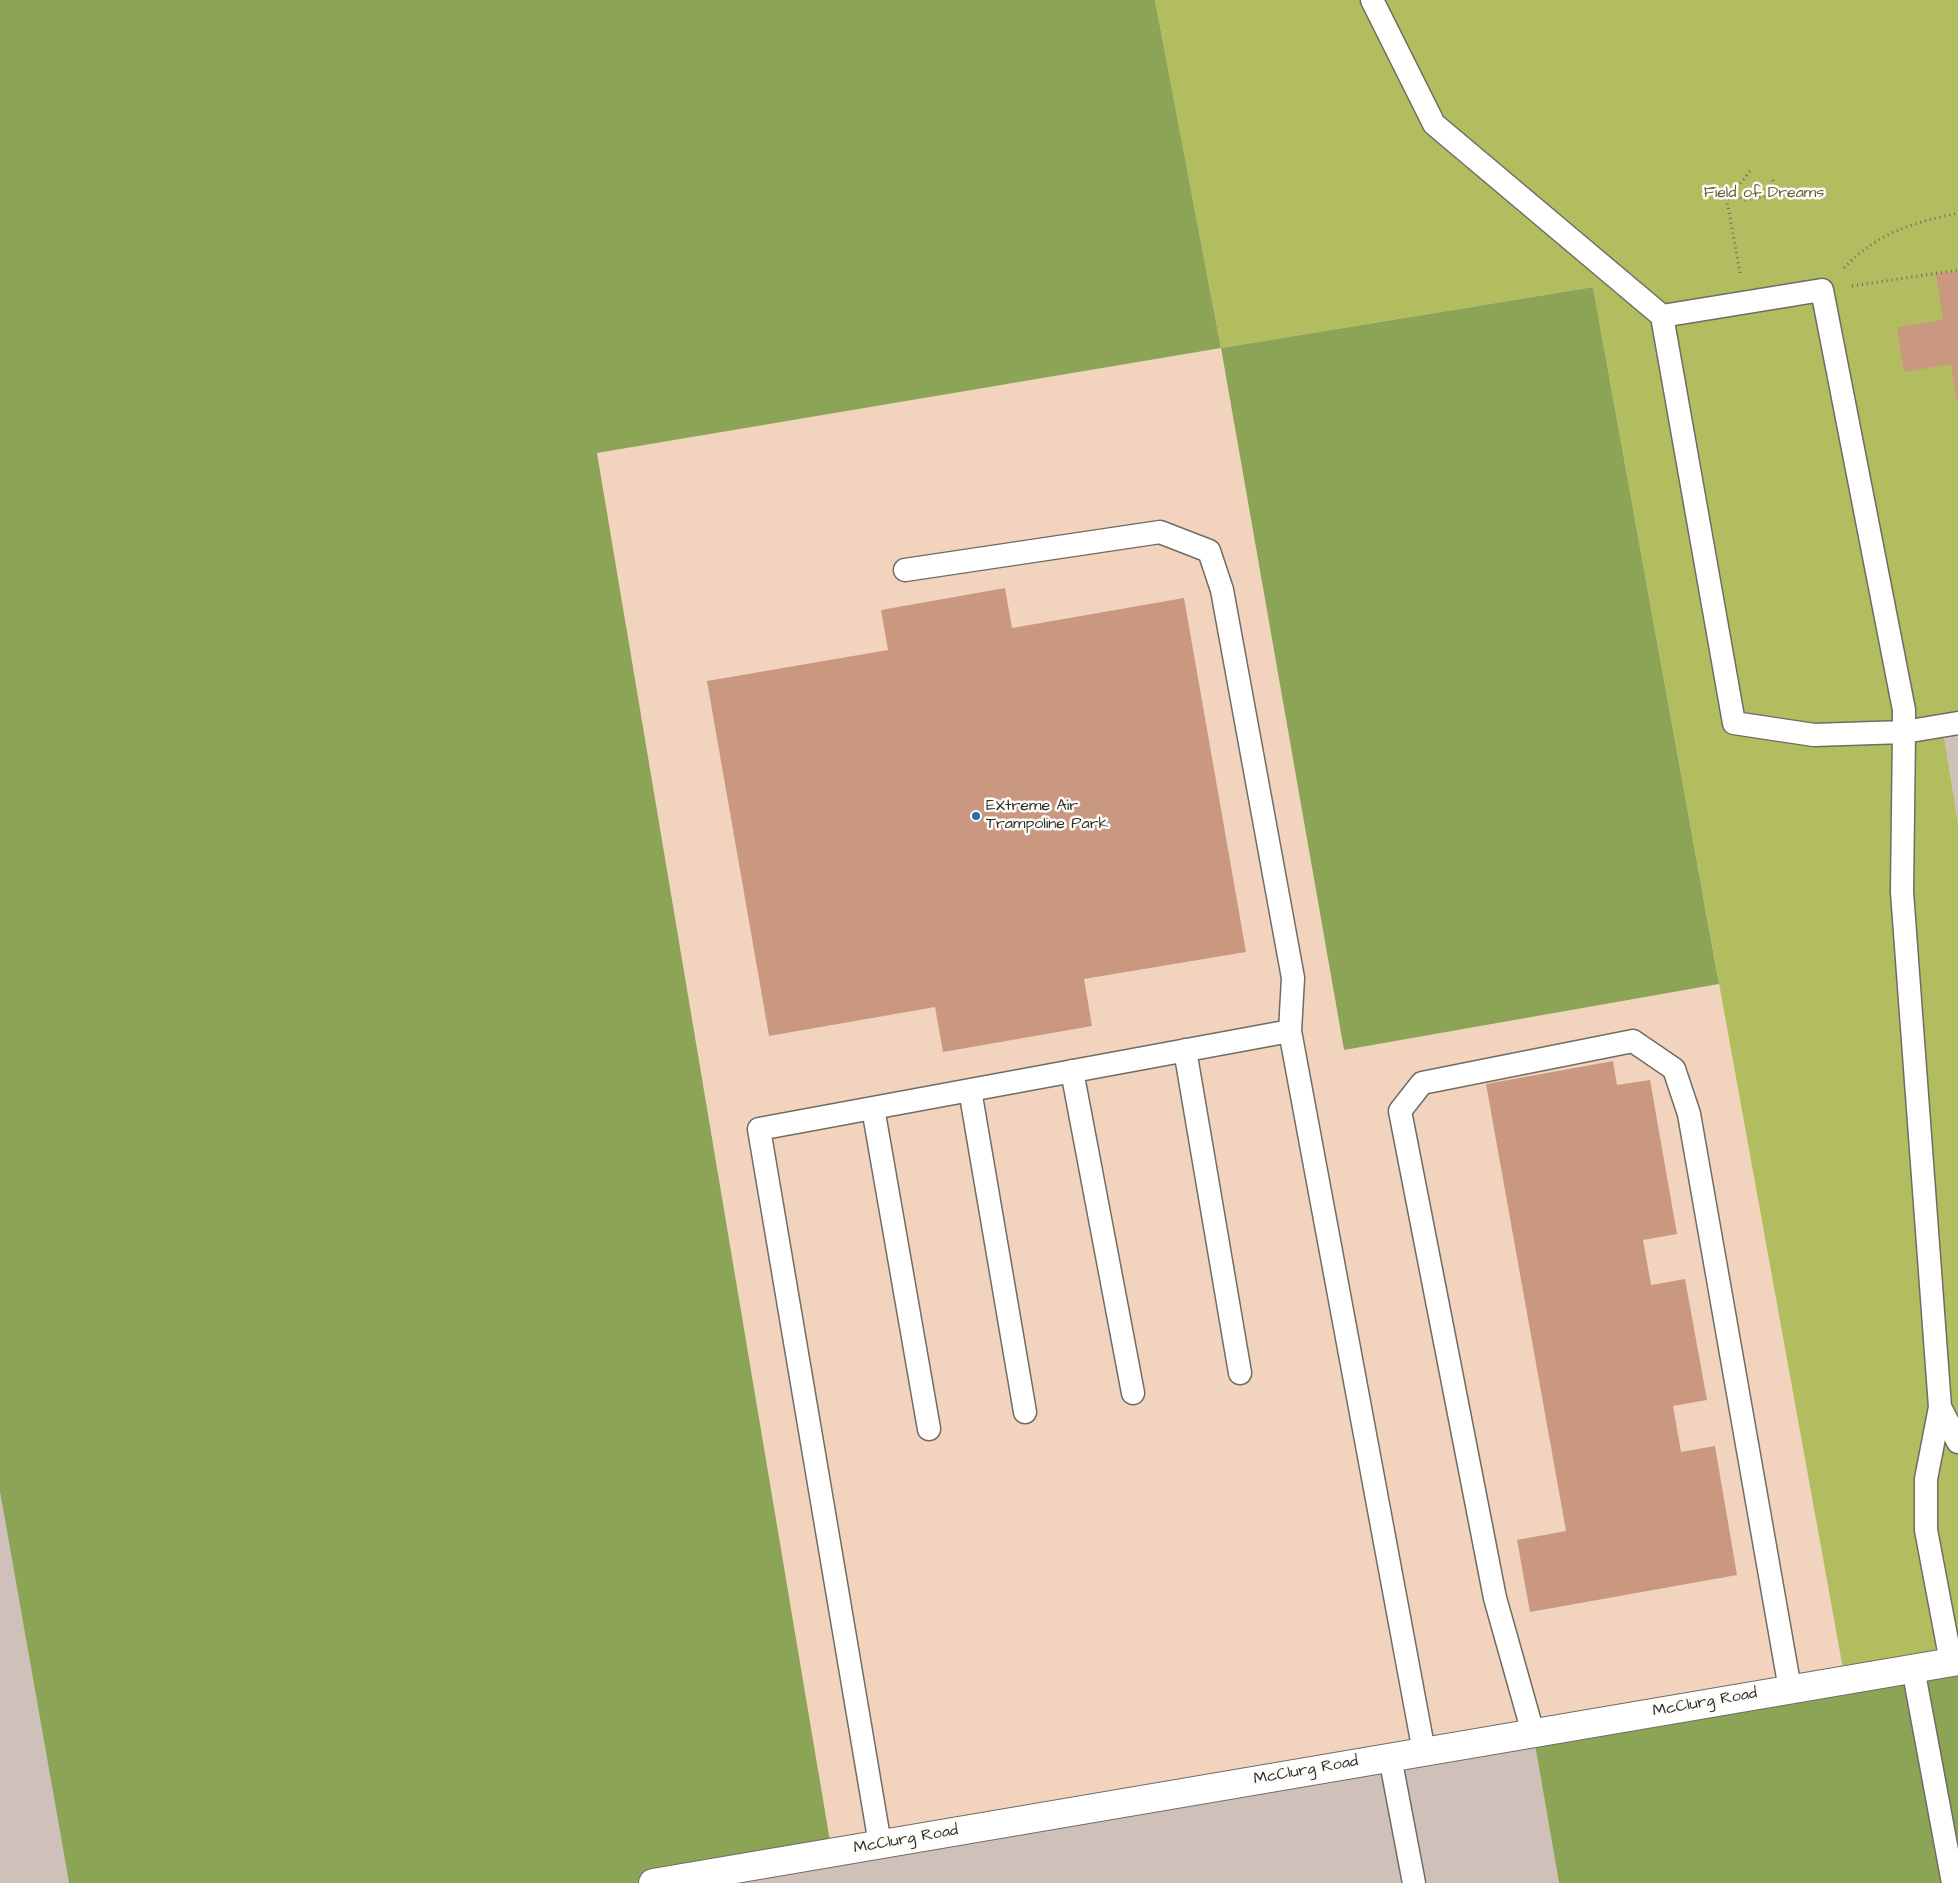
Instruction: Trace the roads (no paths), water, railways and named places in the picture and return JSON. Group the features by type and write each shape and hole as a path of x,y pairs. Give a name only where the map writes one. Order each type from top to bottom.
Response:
{"street":[{"name":"McClurg Road","path":"653,1883 1955,1661"}],"lane":[{"path":"1372,0 1434,124 1662,316 1734,723 1814,735 1904,732 1958,723"},
{"path":"1662,316 1822,290 1904,710 1902,892 1940,1407 1926,1479 1926,1530 1955,1661"},
{"path":"905,570 1160,532 1209,551 1222,590 1293,978 1290,1031 1424,1752"},
{"path":"880,1844 759,1129 1290,1031"},
{"path":"1533,1733 1496,1598 1400,1111 1422,1083 1633,1041 1674,1069 1689,1114 1790,1689"},
{"path":"1185,1050 1240,1373"},
{"path":"1072,1071 1132,1393"},
{"path":"970,1090 1025,1412"},
{"path":"873,1108 930,1429"},
{"path":"1940,1407 1958,1442"},
{"path":"1913,1668 1953,1883"},
{"path":"1390,1757 1414,1883"}],"place":[{"name":"EXtreme Air Trampoline Park","path":"976,816"}],"park label":[{"name":"Field of Dreams","path":"1764,194"}]}
